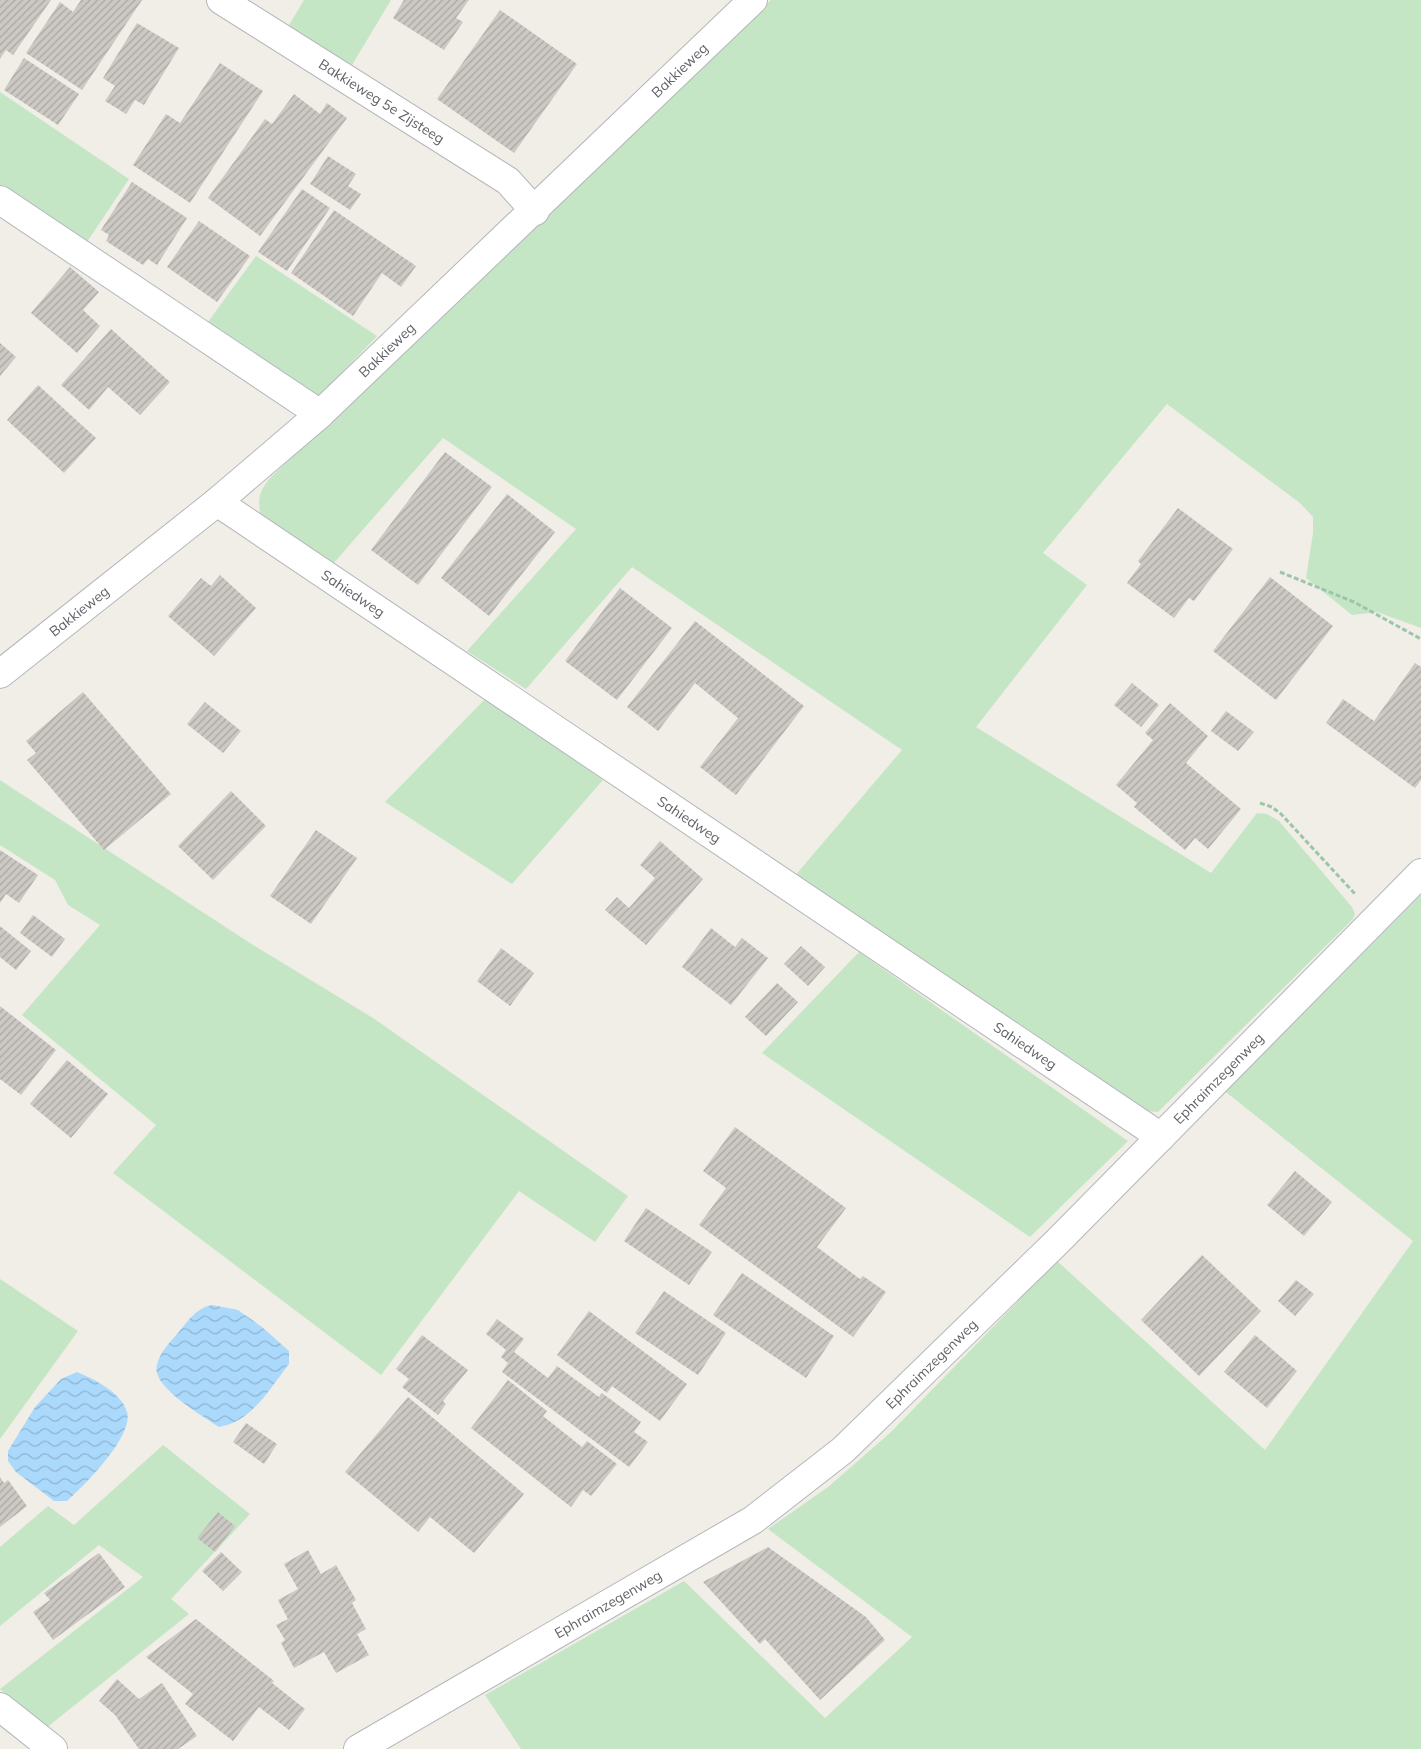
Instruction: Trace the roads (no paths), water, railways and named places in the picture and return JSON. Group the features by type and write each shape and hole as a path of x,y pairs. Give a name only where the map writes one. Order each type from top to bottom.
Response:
{"street":[{"name":"Bakkieweg 5e Zijsteeg","path":"221,0 508,181 535,210"},
{"name":"Bakkieweg","path":"0,674 217,502 320,414 753,0"},
{"path":"0,200 320,414"},
{"name":"Sahiedweg","path":"217,502 1161,1137"},
{"name":"Ephraimzegenweg","path":"358,1749 753,1520 843,1450 1057,1242 1421,873"},
{"path":"0,1707 53,1749"}],"water":[{"path":"212,1305 238,1310 262,1327 289,1351 289,1364 259,1403 251,1411 231,1424 219,1427 179,1400 161,1382 157,1373 158,1360 169,1344 193,1316 201,1309"},
{"path":"77,1372 99,1383 119,1399 127,1412 127,1422 116,1447 85,1484 67,1501 54,1501 16,1472 8,1461 8,1451 35,1407 61,1379"}]}
